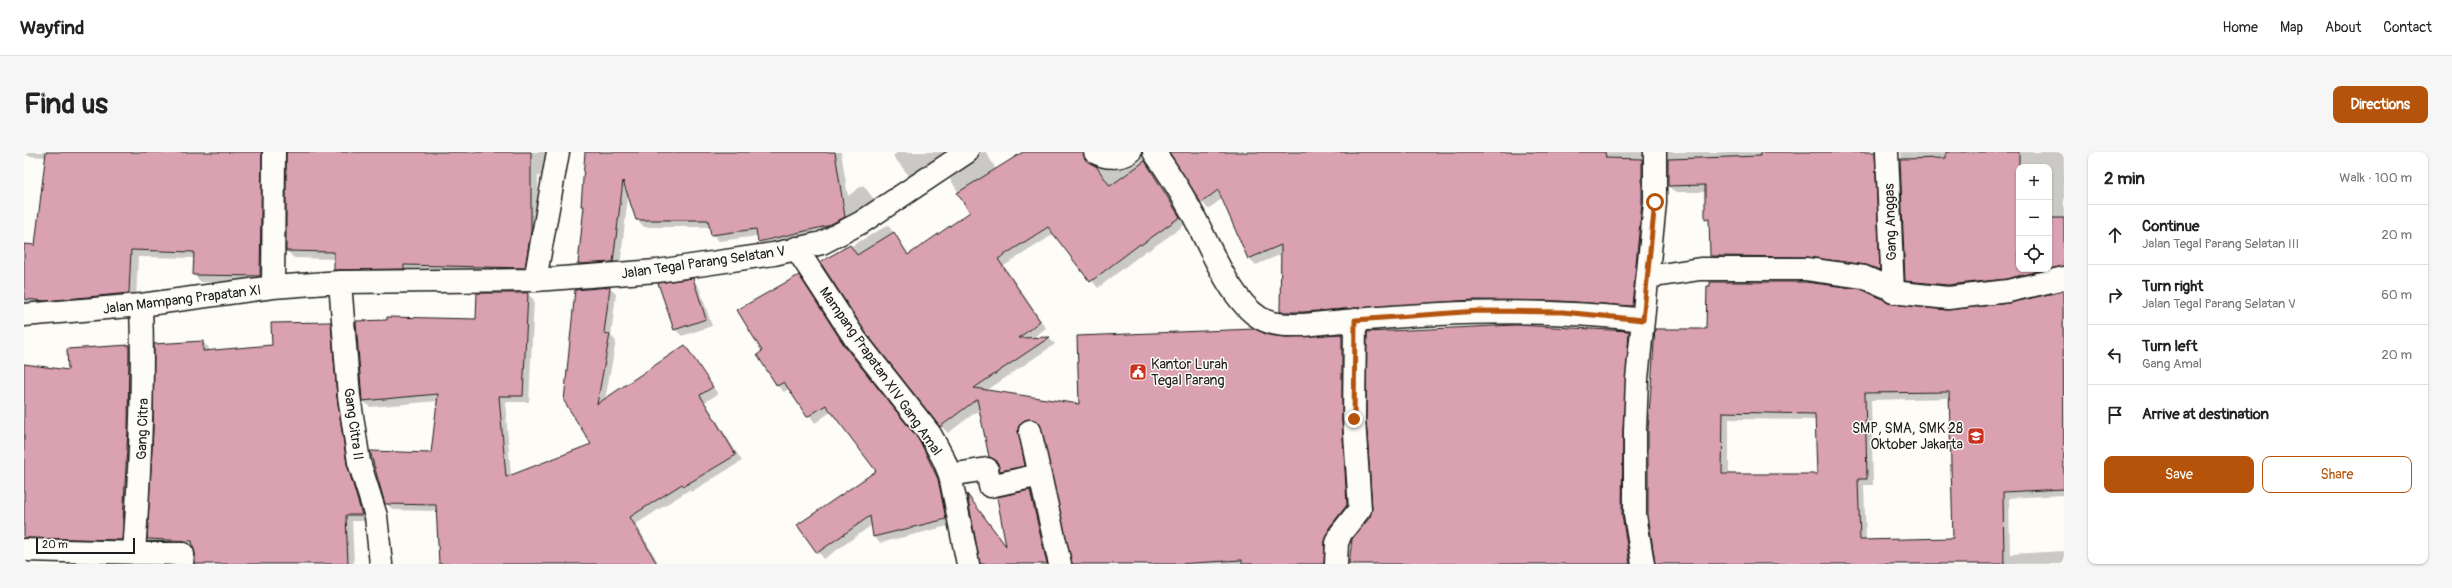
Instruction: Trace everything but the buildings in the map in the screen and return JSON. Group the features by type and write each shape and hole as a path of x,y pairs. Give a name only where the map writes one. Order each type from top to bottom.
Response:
{"street":[{"path":"273,287 274,152"},
{"path":"535,280 558,152"},
{"name":"Jalan Tegal Parang Selatan V","path":"340,282 535,280 658,271 774,254 822,243 862,222 967,152"},
{"path":"1095,152 1111,157 1130,152"},
{"path":"1154,152 1190,209 1230,285 1244,303 1260,318 1280,324 1478,311 1563,312 1643,320"},
{"path":"1643,564 1635,515 1635,430 1643,320 1655,202 1655,152"},
{"name":"Gang Anggas","path":"1887,152 1893,292"},
{"name":"Mampang Prapatan XIV Gang Amal","path":"796,248 856,340 930,434 944,460 950,476 968,564"},
{"path":"1648,277 1700,269 1806,269 1864,277 1893,292 1948,298 2008,291 2064,278"},
{"name":"Jalan Mampang Prapatan XI","path":"24,315 141,305 273,287 340,282"},
{"name":"Gang Citra II","path":"340,282 349,396 359,462 376,516 381,564"},
{"name":"Gang Citra","path":"134,553 141,455 144,374 141,305"},
{"path":"1336,564 1337,543 1341,534 1360,509 1354,419 1355,320"},
{"path":"1030,431 1060,564"},
{"path":"950,476 987,469 990,486 1040,476"},
{"path":"24,550 183,554 182,564"}],"place":[{"name":"Kantor Lurah Tegal Parang","path":"1138,372"},
{"name":"SMP, SMA, SMK 28 Oktober Jakarta","path":"1976,436"}],"route":[{"path":"1354,419 1355,320 1478,311 1563,312 1643,320 1655,202"}]}
